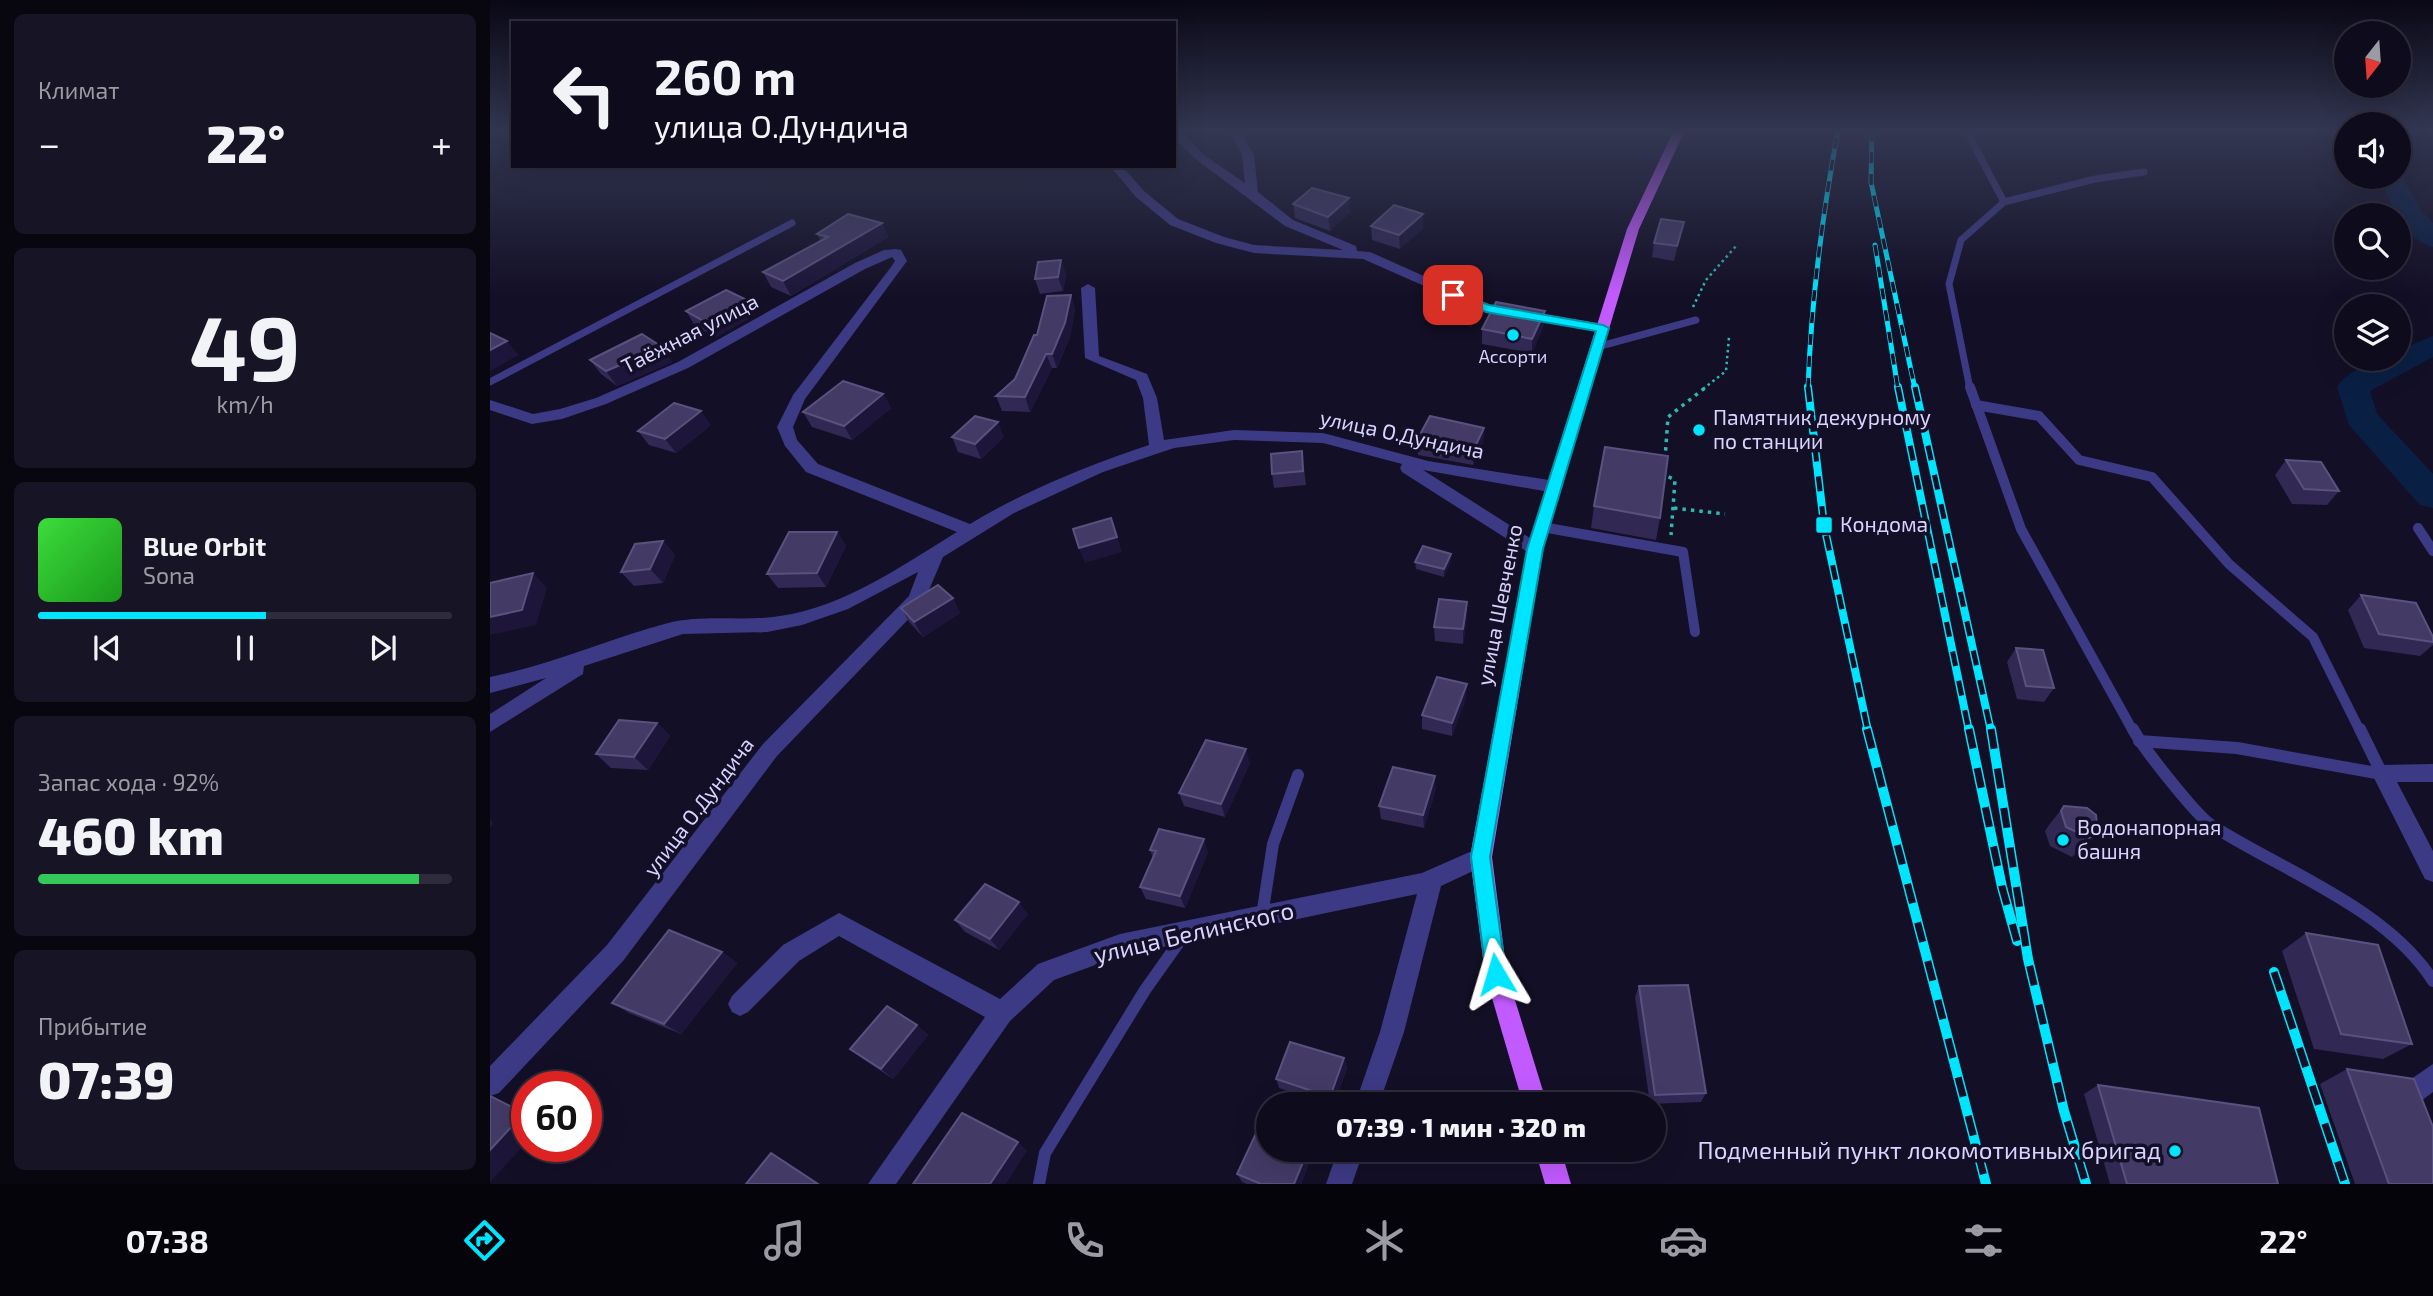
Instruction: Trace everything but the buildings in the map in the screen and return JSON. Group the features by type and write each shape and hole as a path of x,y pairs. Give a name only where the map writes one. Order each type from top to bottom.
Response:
{"main road":[{"name":"улица Шевченко","path":"1531,1092 1496,974 1481,857 1535,549 1633,229 1654,185"},
{"path":"1552,1162 1558,1184"}],"street":[{"path":"1133,185 1174,222 1220,240 1254,249 1364,255"},
{"path":"1241,185 1289,223 1486,308 1603,328"},
{"path":"1251,185 1252,193"},
{"name":"Таёжная улица","path":"490,405 532,419 562,414 601,401 683,365 860,266 889,253 900,256 901,261 875,301 798,398 785,428 794,448 812,468 970,531"},
{"path":"1088,288 1092,358 1142,377 1150,398 1157,448"},
{"name":"улица О.Дундича","path":"490,685 529,678 696,624 778,624 835,609 936,554 1008,509 1097,468 1172,443 1234,435 1323,438 1428,466 1555,487"},
{"path":"1381,452 1427,478 1535,549"},
{"name":"улица О.Дундича","path":"490,1084 615,953 770,750 917,599 936,554"},
{"name":"улица О.Дундича","path":"490,724 603,652"},
{"path":"2433,773 2382,774 2433,872"},
{"name":"улица Белинского","path":"881,1184 1002,1013 1046,972 1120,945 1432,879 1481,857"},
{"path":"1371,1092 1392,1032 1432,879"},
{"path":"740,1004 791,953 839,924 1002,1013"},
{"path":"2420,1134 2407,1097 2433,1076"},
{"path":"1339,1184 1347,1162"}],"lane":[{"path":"1995,185 2004,202"},
{"path":"2070,185 2004,202 1961,240 1949,284 1970,389 2021,529 2139,741 2208,823 2327,890 2417,956 2433,981"},
{"path":"490,382 792,223"},
{"path":"1597,347 1693,321"},
{"path":"1976,405 2039,416 2079,460 2152,477 2229,564 2313,637 2382,774"},
{"path":"1542,527 1683,552 1695,632"},
{"path":"2418,528 2433,551"},
{"path":"2139,741 2237,748 2382,774"},
{"path":"1261,916 1273,844 1298,775"},
{"path":"1039,1184 1045,1153 1145,990 1186,932"}],"path":[{"path":"1693,321 1698,291 1737,244"},
{"path":"1662,473 1669,436 1668,417 1726,371 1729,337"},
{"path":"1649,472 1662,473 1675,480 1671,535 1656,547"},
{"path":"1674,508 1725,514"}],"waterway":[{"path":"2398,189 2409,213 2433,239"},
{"path":"2433,345 2353,387 2361,417 2433,496"}],"railway":[{"path":"1808,388 1818,259 1829,185"},
{"path":"1872,185 1915,389"},
{"path":"1875,245 1898,389"},
{"path":"1898,387 1969,731"},
{"path":"1915,387 1991,731"},
{"path":"1808,388 1824,525 1868,731"},
{"path":"1867,729 1986,1184"},
{"path":"1969,729 2002,887 2017,941"},
{"path":"1991,729 2028,959 2064,1111 2086,1184"},
{"path":"2274,972 2345,1184"}],"place":[{"name":"Ассорти","path":"1513,335"},
{"name":"Памятник дежурному по станции","path":"1699,430"},
{"name":"Кондома","path":"1824,525"},
{"name":"Водонапорная башня","path":"2063,840"},
{"name":"Подменный пункт локомотивных бригад","path":"2175,1151"}],"route":[{"path":"1453,295 1486,308 1603,328 1535,549 1481,857 1496,974"}]}
